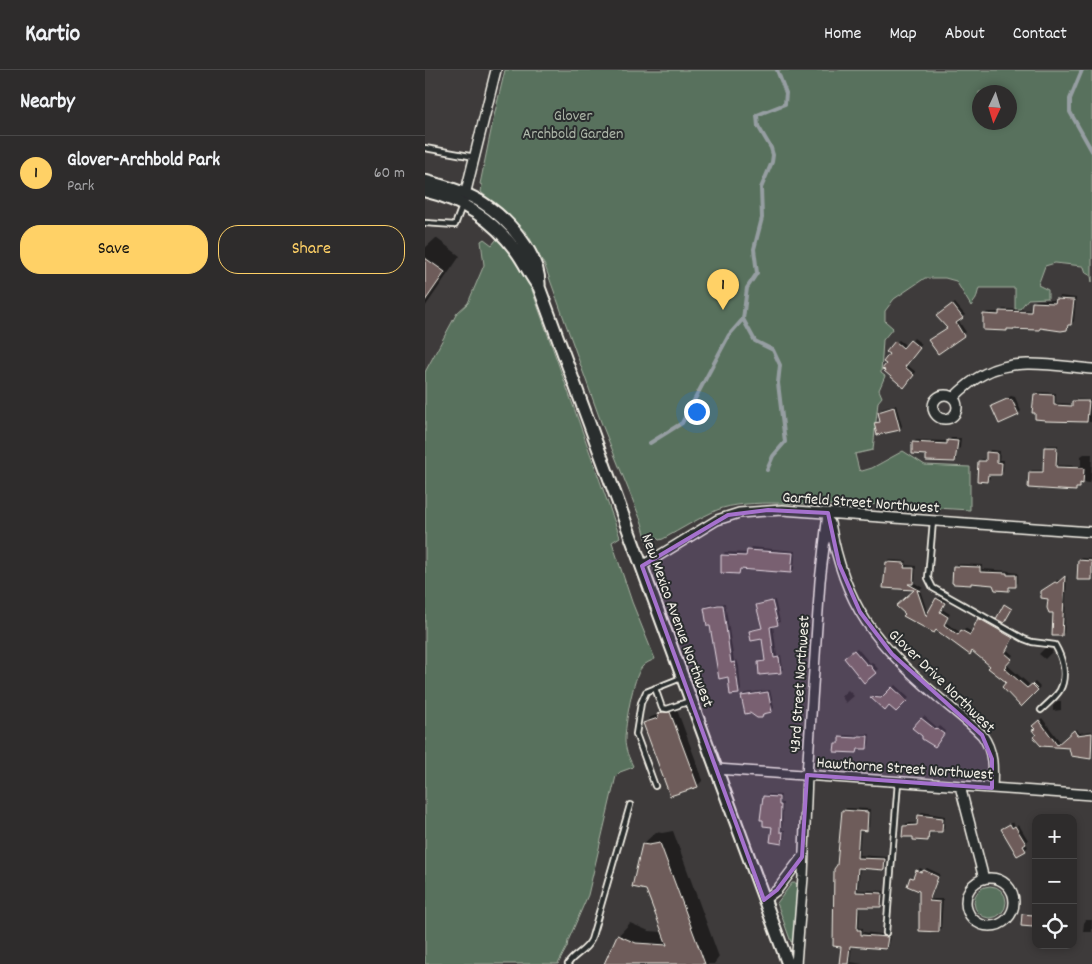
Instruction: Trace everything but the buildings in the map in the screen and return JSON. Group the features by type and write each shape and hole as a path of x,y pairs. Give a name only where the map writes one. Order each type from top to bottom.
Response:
{"street":[{"path":"465,199 496,70"},
{"path":"425,181 465,199"},
{"path":"425,191 465,199"},
{"name":"New Mexico Avenue Northwest","path":"465,199 501,232 517,252 539,287 788,964"},
{"path":"953,398 974,379 1003,367 1030,364 1092,369"},
{"name":"Garfield Street Northwest","path":"642,566 707,526 728,516 768,510 1092,532"},
{"name":"43rd Street Northwest","path":"796,964 803,877 802,857 820,581 828,513"},
{"name":"Glover Drive Northwest","path":"828,513 834,545 843,576 863,618 892,654 982,735 988,744 992,759 992,788"},
{"name":"Hawthorne Street Northwest","path":"717,769 1092,795"},
{"path":"960,786 984,879"},
{"path":"764,900 777,890 802,857"},
{"path":"984,879 999,880 1006,884 1014,896 1014,904 1008,918 995,926 987,926 972,918 966,903 967,895 971,888 977,882 984,879"}],"lane":[{"path":"425,148 476,157"},
{"path":"425,223 455,225 465,199"},
{"path":"933,521 928,578 933,588 1024,639 1055,645 1061,656 1063,680 1060,690 1041,710"},
{"path":"655,786 636,734 641,704 646,692 683,677"},
{"path":"655,688 662,708 667,709 691,701"},
{"path":"886,933 898,782"},
{"path":"568,964 571,958 586,948 591,940 630,805"}],"highlighted area":[{"path":"768,510 828,513 839,564 860,612 892,654 982,735 992,759 992,788 807,775 802,857 777,890 764,900 642,566 728,515"}],"green space":[{"name":"Glover Archbold Garden","path":"505,70 1092,70 1092,282 1091,276 1086,273 1082,266 1055,263 1045,266 1038,285 1048,290 1048,298 1028,299 1020,309 1015,309 1015,288 979,288 976,299 971,306 956,281 945,278 925,278 894,299 885,311 885,321 893,328 883,340 881,373 885,376 879,390 882,397 878,402 873,450 855,454 859,470 872,468 903,451 925,465 970,467 970,510 851,503 847,506 781,503 745,504 717,510 663,539 659,540 656,537 648,545 642,523 601,422 545,266 527,233 481,192 482,185 480,184"},
{"path":"500,235 528,279 620,537 612,542 632,602 655,659 643,666 639,672 628,713 625,740 626,750 633,766 616,776 588,895 558,964 425,964 425,372 457,313 468,303 484,265 481,241 484,239 492,245"},
{"path":"792,883 798,885 794,941 791,942 777,903"},
{"path":"990,886 996,887 1001,891 1005,896 1005,908 1001,913 996,917 990,918 984,917 979,913 975,908 974,902 975,896 979,891 984,887"}],"waterway":[{"path":"650,443 682,423 729,335 743,319 747,288 757,273 754,249 762,218 761,188 773,155 758,126 757,115 785,104 786,93 777,70"},
{"path":"1082,70 1070,99 1070,112 1092,151"},
{"path":"743,319 755,341 773,350 780,365 778,383 785,442 773,456 767,470"}],"place":[{"name":"Glover-Archbold Park","path":"723,310"}]}
